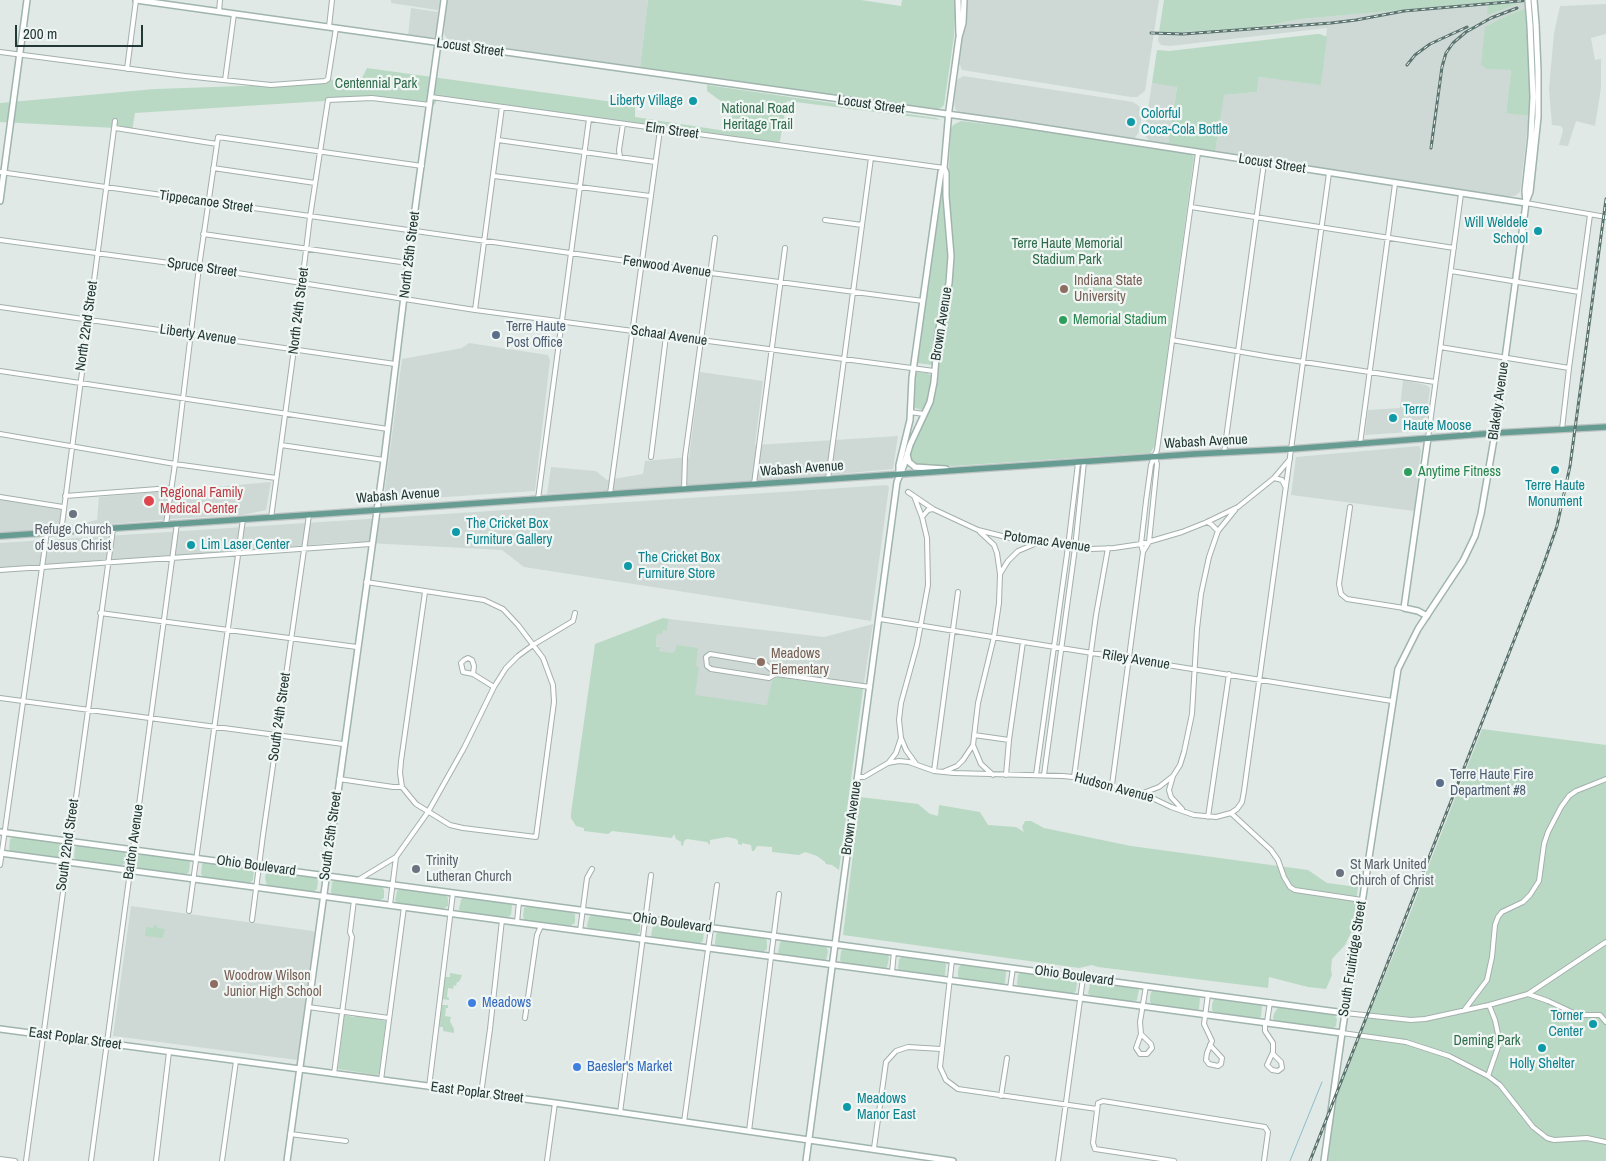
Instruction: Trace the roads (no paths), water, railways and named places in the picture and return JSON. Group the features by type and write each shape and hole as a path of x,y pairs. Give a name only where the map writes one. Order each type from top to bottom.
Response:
{"main road":[{"name":"Wabash Avenue","path":"0,536 955,470 1292,449 1495,433 1606,427"}],"street":[{"path":"0,200 2,173 27,0"},
{"path":"127,69 136,0"},
{"name":"Locust Street","path":"136,0 948,116 1011,123 1606,217"},
{"path":"219,12 220,0"},
{"path":"329,27 332,0"},
{"name":"North 25th Street","path":"376,510 444,0"},
{"path":"958,0 959,36"},
{"path":"959,36 963,23 964,0"},
{"name":"Blakely Avenue","path":"1427,616 1463,561 1475,536 1481,514 1495,433 1526,203 1530,192 1538,117 1538,71 1533,24 1528,0"},
{"name":"Blakely Avenue","path":"1533,24 1534,0"},
{"path":"225,80 234,14"},
{"path":"0,52 270,85 325,81 328,79 336,28"},
{"name":"Brown Avenue","path":"899,474 933,389 938,333 946,302 950,274 951,256 946,173 944,168 948,116 959,36"},
{"name":"Elm Street","path":"431,97 944,168"},
{"name":"North 24th Street","path":"271,518 326,105 328,100 372,98 430,105"},
{"path":"475,310 502,107"},
{"path":"538,499 589,120"},
{"name":"North 22nd Street","path":"60,532 115,121"},
{"path":"620,157 619,150 623,124"},
{"path":"115,128 217,144"},
{"path":"610,494 660,130"},
{"path":"166,524 175,464 198,267 218,136 422,166"},
{"path":"498,140 655,162"},
{"path":"1112,785 1143,552 1141,544 1146,501 1152,464 1155,457 1198,153"},
{"path":"828,479 871,158"},
{"path":"1224,453 1264,163"},
{"path":"213,168 315,183"},
{"name":"Brown Avenue","path":"806,1161 880,619 899,474 898,466 907,434 913,369 941,172 944,168"},
{"name":"Tippecanoe Street","path":"2,173 412,231"},
{"path":"1329,173 1242,802 1231,813 1271,850 1278,860 1290,887 1295,890 1362,900"},
{"path":"494,176 650,196"},
{"path":"1360,444 1396,184"},
{"path":"1404,608 1461,194"},
{"path":"1191,207 1454,248"},
{"path":"1562,429 1590,214"},
{"path":"826,220 862,225"},
{"name":"Fenwood Avenue","path":"412,231 923,301"},
{"path":"203,234 408,263"},
{"path":"684,489 685,455 715,238"},
{"name":"Spruce Street","path":"0,240 198,267 404,299"},
{"path":"754,484 785,248"},
{"path":"1451,271 1579,292"},
{"name":"Schaal Avenue","path":"404,299 934,371"},
{"name":"Liberty Avenue","path":"0,307 395,364"},
{"path":"651,457 666,336"},
{"path":"1172,340 1435,382"},
{"path":"1440,347 1569,368"},
{"path":"0,370 388,429"},
{"path":"910,412 924,414"},
{"path":"0,434 175,464 276,478"},
{"path":"907,434 914,436"},
{"path":"281,445 384,460"},
{"path":"907,454 909,462 915,467 955,470"},
{"path":"1143,552 1149,542 1157,464 1155,457"},
{"name":"Potomac Avenue","path":"908,492 932,509 978,530 1038,543 1075,548 1108,548 1149,542 1207,522 1238,507 1274,478 1290,459"},
{"path":"1036,775 1081,462"},
{"path":"1044,776 1075,548 1081,462"},
{"path":"1274,478 1282,480 1286,489"},
{"path":"65,496 171,488"},
{"path":"914,496 927,538 928,585 900,711 901,738 906,750 916,764"},
{"path":"0,497 63,506"},
{"path":"1146,501 1153,501"},
{"path":"1183,811 1171,797 1169,790 1173,776 1180,765 1192,714 1201,594 1209,557 1218,531 1238,507"},
{"path":"1350,507 1339,584 1341,594 1347,599 1404,608 1418,611 1427,616"},
{"path":"922,517 928,510 932,509"},
{"name":"South 25th Street","path":"287,1161 376,510"},
{"name":"South 24th Street","path":"252,920 309,515"},
{"path":"189,911 243,519"},
{"path":"1207,522 1218,531"},
{"name":"Barton Avenue","path":"91,1161 132,849 178,523"},
{"name":"South 22nd Street","path":"26,1161 113,529"},
{"path":"943,772 957,766 967,756 973,745 978,703 994,637 999,603 1000,574 997,553 994,545 978,530"},
{"path":"0,865 2,832 24,701 47,532"},
{"path":"1000,574 1008,561 1018,551 1038,543"},
{"path":"0,570 371,544"},
{"path":"1074,777 1108,548"},
{"path":"366,582 484,600 503,609 543,658 553,685 554,702 536,837 450,825 416,804 402,787 401,761 425,592"},
{"path":"934,770 958,592"},
{"path":"100,613 357,647"},
{"path":"358,880 396,857 428,812 464,748 494,687 506,668 533,645 567,626 573,621 575,613"},
{"name":"South Fruitridge Street","path":"1324,1161 1398,669 1406,649 1427,616"},
{"name":"Riley Avenue","path":"880,619 1392,701"},
{"path":"1006,775 1008,740 1023,642"},
{"path":"776,674 770,678 711,669 707,666 706,657 710,654 764,662 776,674 870,687"},
{"path":"473,674 474,662 470,659 464,660 462,663 463,672 473,674 494,687"},
{"path":"1208,817 1229,674"},
{"path":"0,698 344,744"},
{"path":"974,735 1008,740"},
{"path":"888,763 896,753 901,738"},
{"path":"973,745 981,764 993,775"},
{"name":"Hudson Avenue","path":"858,777 864,776 888,763 899,761 943,772 1074,777 1142,793 1194,815 1216,817 1231,813"},
{"path":"1142,793 1159,787 1173,776"},
{"path":"339,779 402,787"},
{"path":"1465,1009 1486,980 1492,957 1495,925 1498,918 1506,909 1530,896 1539,881 1544,844 1561,807 1569,796 1576,791 1606,779"},
{"name":"Ohio Boulevard","path":"2,832 1345,1013"},
{"name":"Ohio Boulevard","path":"1,853 1342,1033"},
{"path":"390,905 396,857"},
{"path":"580,931 587,878 592,869"},
{"path":"620,1113 652,875"},
{"path":"684,1122 717,885"},
{"path":"429,1087 453,893"},
{"path":"749,1131 779,894"},
{"path":"334,1074 352,937 350,932 354,900"},
{"path":"517,922 519,902"},
{"path":"381,1080 404,907"},
{"path":"481,1094 502,920"},
{"path":"525,1018 537,936 541,926"},
{"path":"1345,1013 1411,1020 1425,1019 1489,1005 1528,994 1606,942"},
{"path":"892,972 894,952"},
{"path":"952,960 940,1067 946,1080 958,1089 1097,1109"},
{"path":"1010,988 1013,968"},
{"path":"1058,1161 1083,978"},
{"path":"1141,1034 1151,1044 1152,1048 1147,1054 1140,1054 1136,1048 1141,1034 1146,986"},
{"path":"1208,994 1204,1024 1212,1041 1207,1053 1207,1063 1218,1066 1221,1064 1222,1058 1210,1046"},
{"path":"1528,994 1548,1001 1578,1016 1600,1015 1606,1022"},
{"path":"1270,1002 1265,1030 1273,1043 1273,1054 1267,1064 1272,1070 1278,1071 1282,1068 1281,1062 1273,1054"},
{"path":"1488,1076 1498,1047 1495,1020 1489,1005"},
{"path":"308,1007 390,1018"},
{"name":"East Poplar Street","path":"0,1029 555,1103 953,1161"},
{"path":"1342,1033 1406,1042 1449,1056 1488,1076 1508,1094 1540,1134 1554,1140 1588,1138 1606,1142"},
{"path":"874,1148 886,1062 896,1051 908,1047 941,1049"},
{"path":"156,1161 169,1052"},
{"path":"1001,1096 1007,1058"},
{"path":"222,1161 236,1061"},
{"path":"1174,1161 1095,1149 1092,1143 1098,1103 1103,1102 1265,1127 1268,1132 1264,1161"},
{"path":"547,1161 555,1103"},
{"path":"290,1134 346,1140"},
{"path":"1600,1140 1606,1138"},
{"path":"908,1161 910,1154"},
{"path":"0,1159 14,1161"}],"waterway":[{"path":"1290,1161 1322,1082"}],"railway":[{"path":"1151,33 1183,34 1331,23 1404,11 1531,0"},
{"path":"1431,148 1442,67 1446,53 1453,43 1466,32 1491,18 1517,8"},
{"path":"1407,65 1415,55 1430,44 1467,27"},
{"path":"1310,1161 1542,569 1557,526 1570,466 1606,199"}],"place":[{"name":"Liberty Village","path":"693,101"},
{"name":"Colorful Coca-Cola Bottle","path":"1131,122"},
{"name":"Will Weldele School","path":"1538,231"},
{"name":"Indiana State University","path":"1064,289"},
{"name":"Memorial Stadium","path":"1063,320"},
{"name":"Terre Haute Post Office","path":"496,335"},
{"name":"Terre Haute Moose","path":"1393,418"},
{"name":"Terre Haute Monument","path":"1555,470"},
{"name":"Anytime Fitness","path":"1408,472"},
{"name":"Regional Family Medical Center","path":"149,501"},
{"name":"Refuge Church of Jesus Christ","path":"73,514"},
{"name":"The Cricket Box Furniture Gallery","path":"456,532"},
{"name":"Lim Laser Center","path":"191,545"},
{"name":"The Cricket Box Furniture Store","path":"628,566"},
{"name":"Meadows Elementary","path":"761,662"},
{"name":"Terre Haute Fire Department #8","path":"1440,783"},
{"name":"Trinity Lutheran Church","path":"416,869"},
{"name":"St Mark United Church of Christ","path":"1340,873"},
{"name":"Woodrow Wilson Junior High School","path":"214,984"},
{"name":"Meadows","path":"472,1003"},
{"name":"Torner Center","path":"1593,1024"},
{"name":"Holly Shelter","path":"1542,1048"},
{"name":"Baesler's Market","path":"577,1067"},
{"name":"Meadows Manor East","path":"847,1107"}],"park label":[{"name":"Centennial Park","path":"376,84"},
{"name":"National Road Heritage Trail","path":"758,118"},
{"name":"Terre Haute Memorial Stadium Park","path":"1067,252"},
{"name":"Deming Park","path":"1487,1041"}]}
